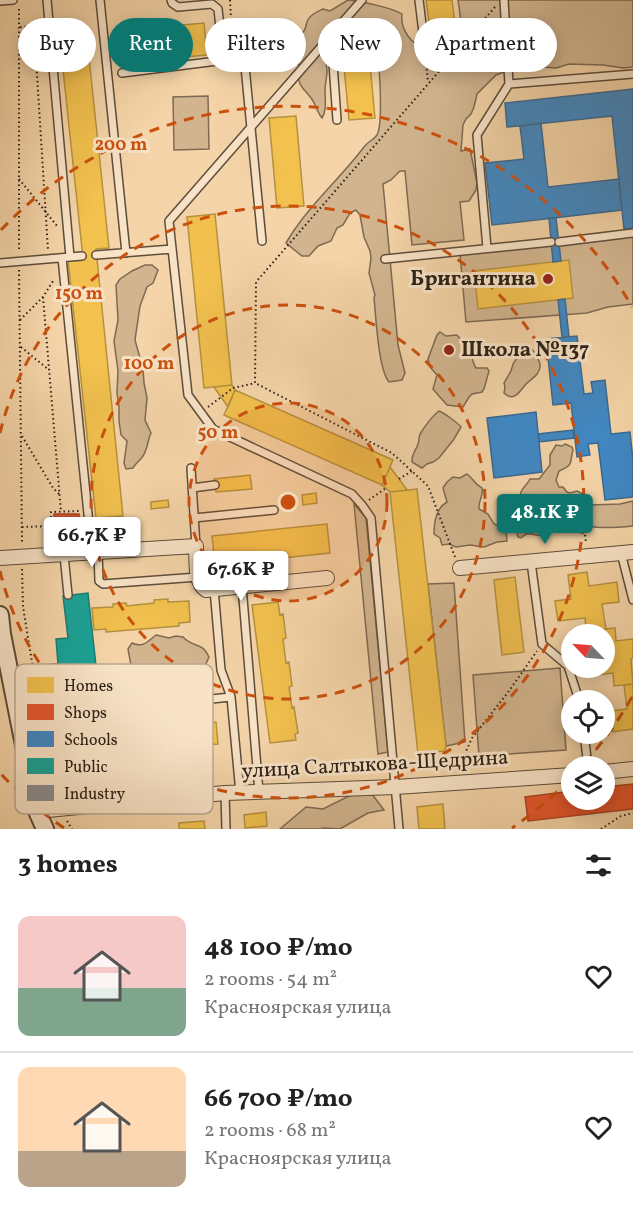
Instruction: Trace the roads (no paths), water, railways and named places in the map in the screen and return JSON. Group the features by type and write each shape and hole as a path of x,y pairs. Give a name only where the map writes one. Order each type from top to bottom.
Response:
{"street":[{"path":"0,558 196,546 198,581 206,590 327,578"},
{"path":"460,568 627,553"},
{"path":"0,615 15,702"},
{"path":"615,771 633,769"},
{"name":"улица Салтыкова-Щедрина","path":"213,794 396,788 561,776"},
{"path":"38,814 45,829"}],"lane":[{"path":"0,1 13,0"},
{"path":"47,0 68,240 66,257 87,510 99,581 103,584 198,577"},
{"path":"100,0 126,253"},
{"path":"122,73 217,61 223,55 218,9 212,4 178,7 171,0"},
{"path":"346,18 362,0"},
{"path":"419,0 421,18"},
{"path":"487,248 477,135 509,84 503,0"},
{"path":"318,51 169,221 188,395 213,429 352,494 371,518 399,829"},
{"path":"246,72 262,241"},
{"path":"334,72 337,120"},
{"path":"509,84 633,74"},
{"path":"385,259 633,233"},
{"path":"96,255 172,249"},
{"path":"0,263 82,256"},
{"path":"191,468 196,546"},
{"path":"192,488 215,486"},
{"path":"194,518 274,510"},
{"path":"627,553 633,600"},
{"path":"58,555 68,596"},
{"path":"531,562 542,644 568,666 576,690"},
{"path":"242,586 259,792"},
{"path":"214,589 221,670 231,697 240,793"},
{"path":"10,679 15,679"},
{"path":"213,699 231,697"},
{"path":"225,793 226,829"}],"place":[{"name":"Бригантина","path":"548,279"},
{"name":"Школа №137","path":"449,350"}]}
